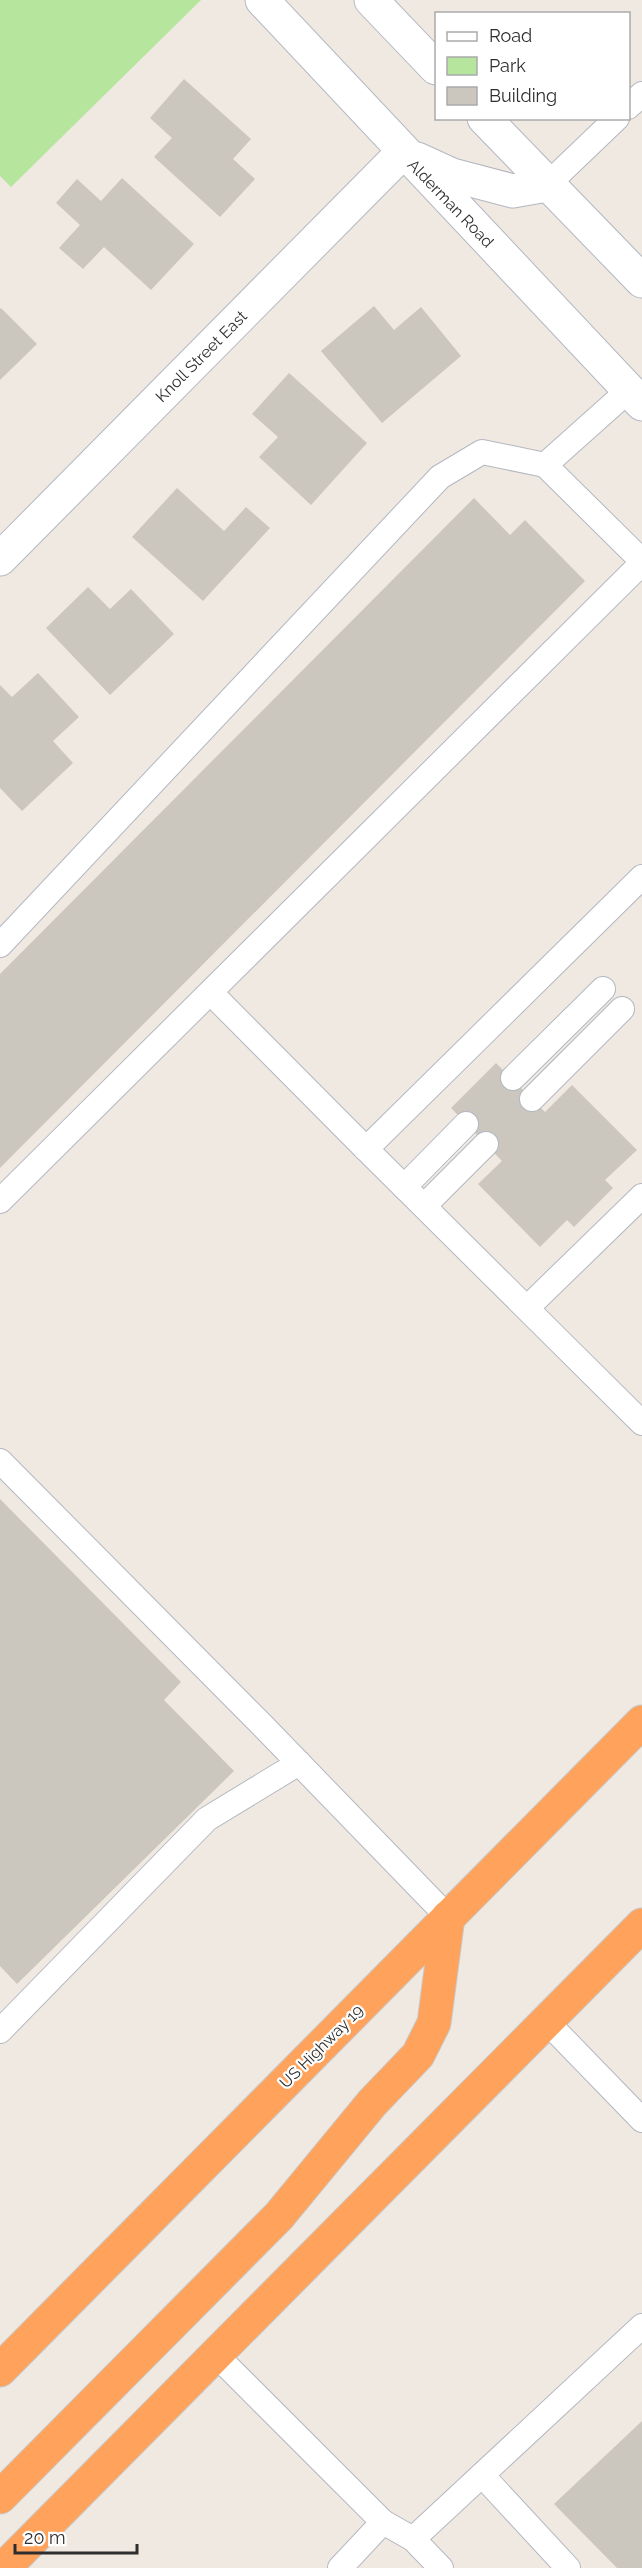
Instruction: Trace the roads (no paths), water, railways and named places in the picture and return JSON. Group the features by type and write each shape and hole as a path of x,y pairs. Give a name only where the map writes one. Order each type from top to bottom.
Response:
{"highway":[{"name":"US Highway 19","path":"0,2370 642,1722"},
{"path":"0,2497 279,2216 372,2103 418,2055 434,2023 448,1917"},
{"path":"4,2568 642,1925"}],"main road":[{"name":"Alderman Road","path":"262,0 635,397"},
{"path":"372,0 435,67"},
{"path":"486,120 642,281"},
{"path":"403,152 452,175 513,190 547,185"},
{"name":"Knoll Street East","path":"4,547 403,152"}],"lane":[{"path":"630,105 642,94"},
{"path":"547,185 615,120"},
{"path":"545,465 635,397"},
{"path":"0,945 440,477 482,452 545,465 642,562 0,1201"},
{"path":"366,1149 642,877"},
{"path":"513,1078 603,989"},
{"path":"211,993 642,1423"},
{"path":"532,1099 622,1009"},
{"path":"404,1187 466,1124"},
{"path":"424,1206 486,1144"},
{"path":"527,1308 642,1196"},
{"path":"0,1461 448,1917"},
{"path":"0,2031 207,1819 299,1763"},
{"path":"547,2022 642,2120"},
{"path":"413,2539 642,2326"},
{"path":"216,2355 383,2522 413,2539 441,2568"},
{"path":"482,2475 568,2568"},
{"path":"340,2568 383,2522"}]}
